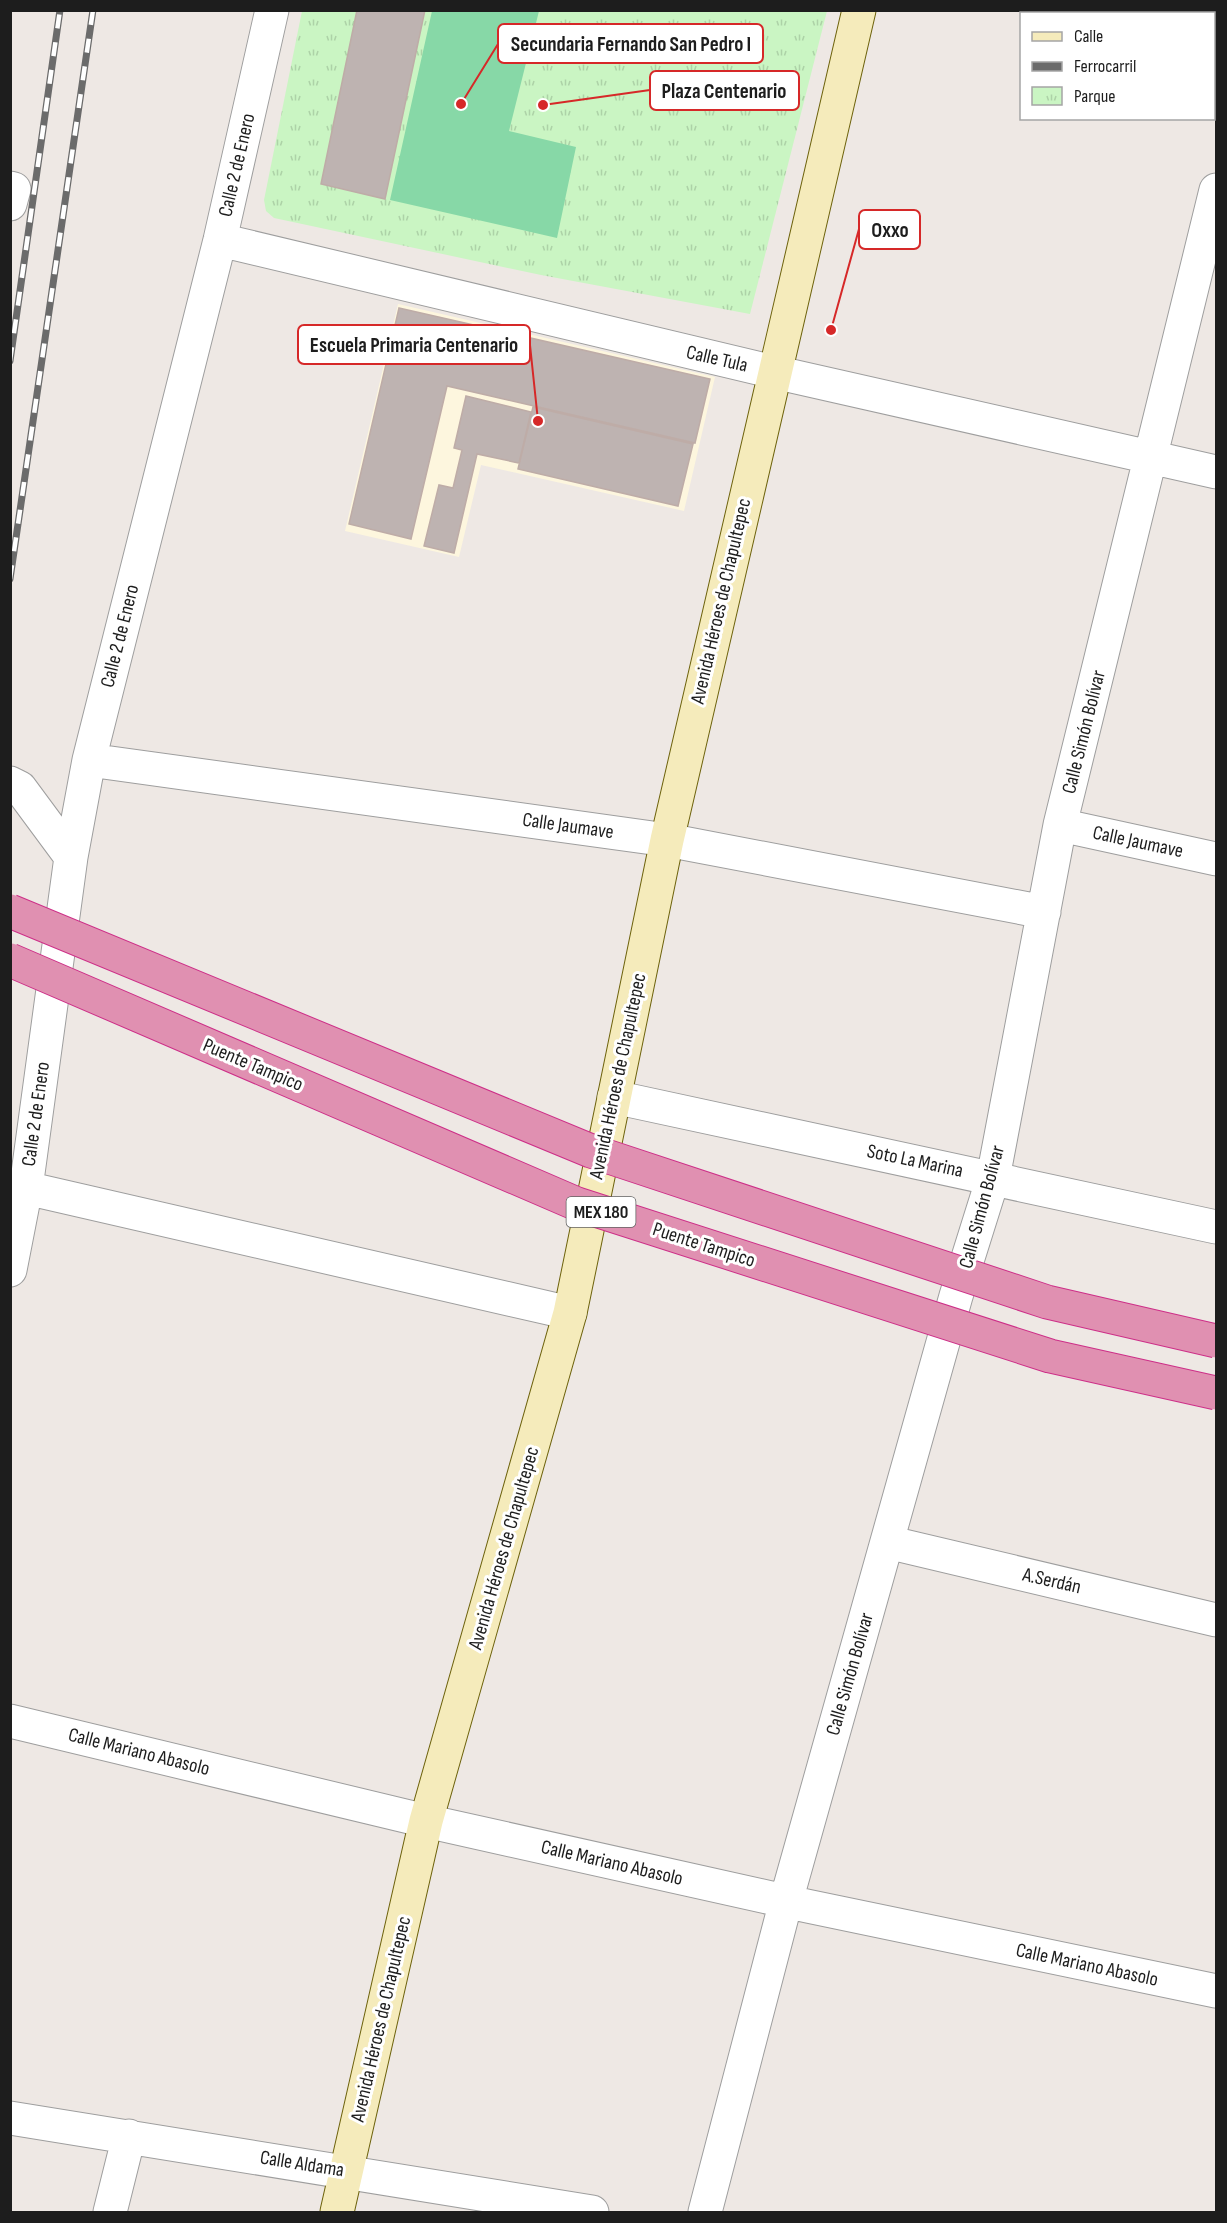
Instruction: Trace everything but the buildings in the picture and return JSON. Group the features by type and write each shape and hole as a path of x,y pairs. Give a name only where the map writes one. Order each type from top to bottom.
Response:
{"highway":[{"path":"10,911 591,1151 1047,1302 1216,1341"},
{"name":"Puente Tampico","path":"10,960 577,1204 1050,1356 1216,1393"}],"street":[{"name":"Calle 2 de Enero","path":"10,1270 26,1188 71,857 89,760 220,240 272,10"},
{"name":"Avenida Héroes de Chapultepec","path":"337,2212 426,1821 570,1313 667,840 859,10"},
{"name":"Calle Simón Bolívar","path":"705,2212 786,1901 956,1296 993,1178 1060,825 1216,190"},
{"name":"Calle Tula","path":"220,240 774,372 1216,472"},
{"name":"Calle Jaumave","path":"89,760 667,840 1044,912"},
{"path":"10,783 20,788 71,857"},
{"name":"Calle Jaumave","path":"1060,825 1216,859"},
{"name":"Soto La Marina","path":"614,1097 1216,1227"},
{"path":"26,1188 570,1313"},
{"name":"A.Serdán","path":"887,1542 1216,1620"},
{"name":"Calle Mariano Abasolo","path":"10,1721 426,1821 786,1901 1216,1991"},
{"name":"Calle Aldama","path":"10,2118 347,2172 553,2209 592,2212"},
{"path":"110,2212 129,2136"}],"shaded area":[{"path":"398,304 715,377 684,511 481,465 459,557 345,531"}],"green space":[{"path":"302,11 827,11 750,314 541,275 274,218 266,211 264,200"},
{"path":"432,11 539,11 509,131 576,147 557,238 390,200"}],"railway":[{"path":"10,361 60,10"},
{"path":"10,579 93,10"}],"place":[{"name":"Secundaria Fernando San Pedro I","path":"461,104"},
{"name":"Plaza Centenario","path":"543,105"},
{"name":"Oxxo","path":"831,330"},
{"name":"Escuela Primaria Centenario","path":"538,421"}]}
